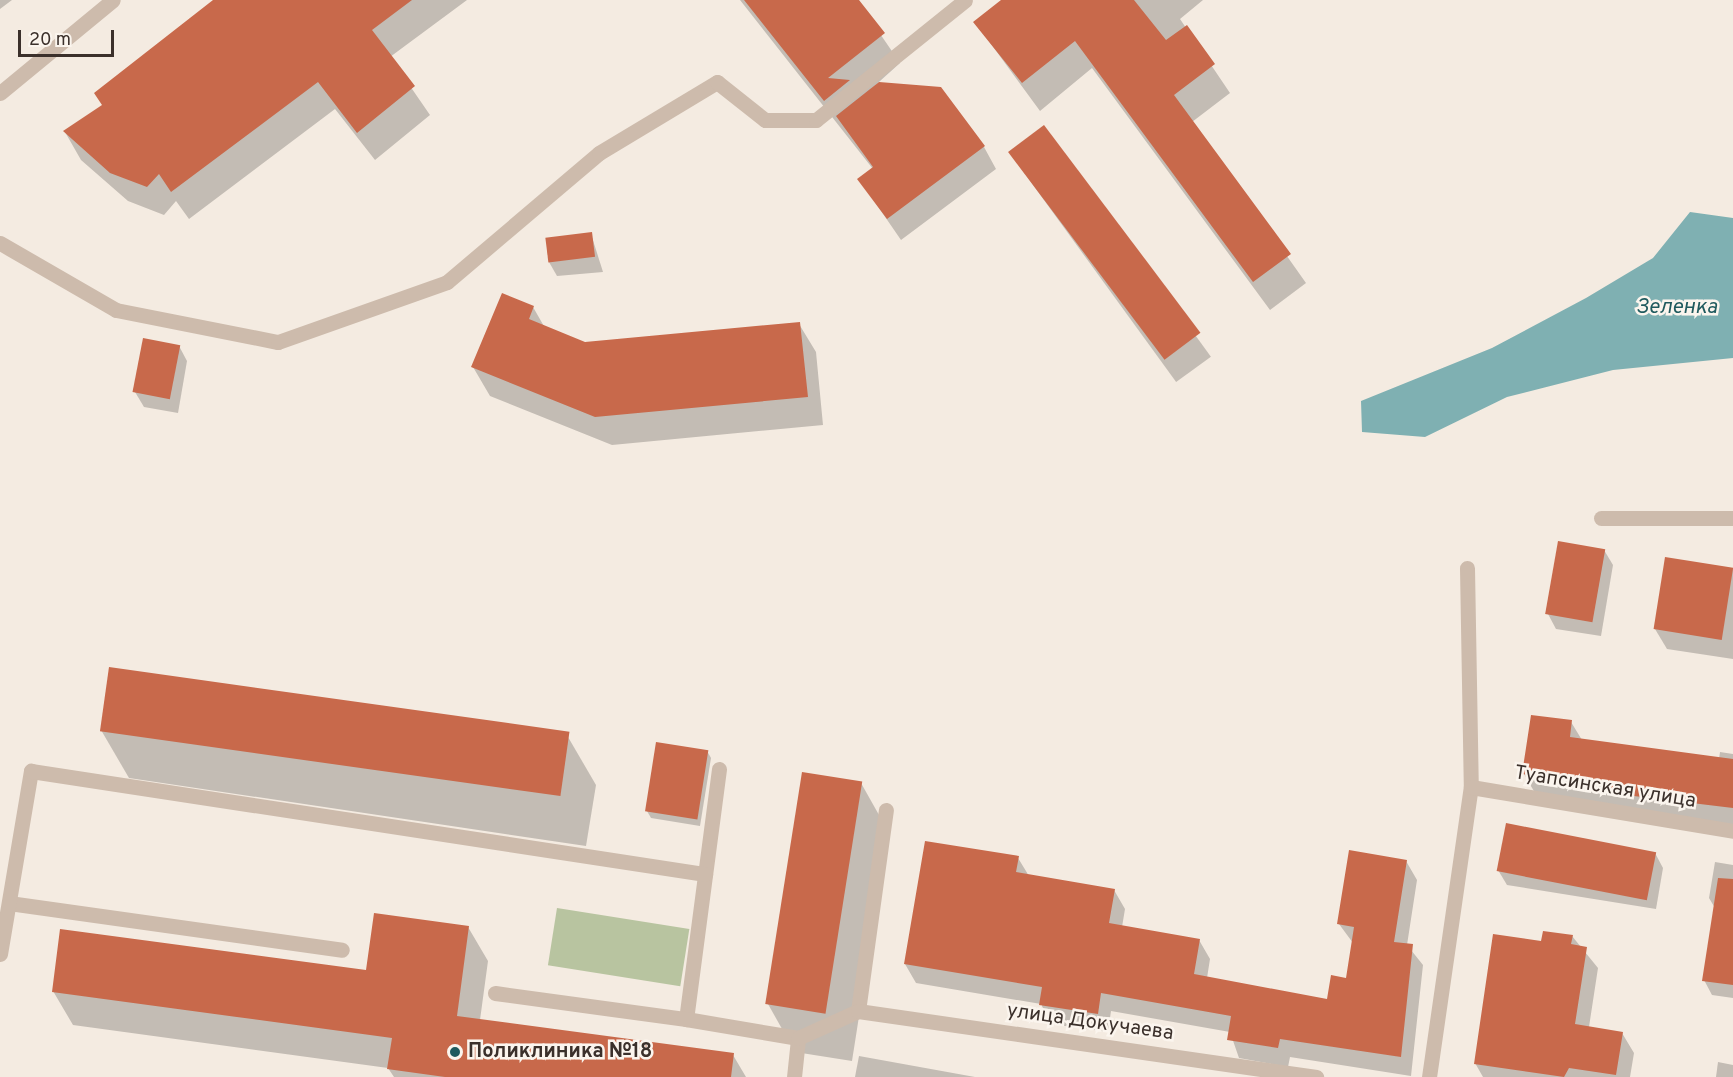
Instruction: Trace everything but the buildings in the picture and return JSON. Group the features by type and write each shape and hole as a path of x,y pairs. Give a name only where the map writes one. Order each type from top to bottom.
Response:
{"street":[{"path":"0,93 113,0"},
{"path":"0,243 116,310 278,342 447,282 598,153 717,82 765,120 816,120 965,0"},
{"path":"1601,518 1733,518"},
{"path":"1428,1077 1471,788 1467,568"},
{"path":"686,1019 719,769"},
{"path":"0,954 31,771 705,874"},
{"name":"Туапсинская улица","path":"1471,788 1733,831"},
{"path":"495,993 686,1019 798,1038 858,1011 886,810"},
{"path":"9,903 342,950"},
{"name":"улица Докучаева","path":"858,1011 1316,1077"},
{"path":"794,1077 798,1038"}],"green space":[{"path":"557,908 689,929 680,986 548,965"}],"water":[{"name":"Зеленка","path":"1690,212 1733,218 1733,358 1613,370 1507,397 1425,437 1362,432 1361,401 1492,348 1586,298 1653,258"}],"place":[{"name":"Поликлиника №18","path":"455,1052"}]}
